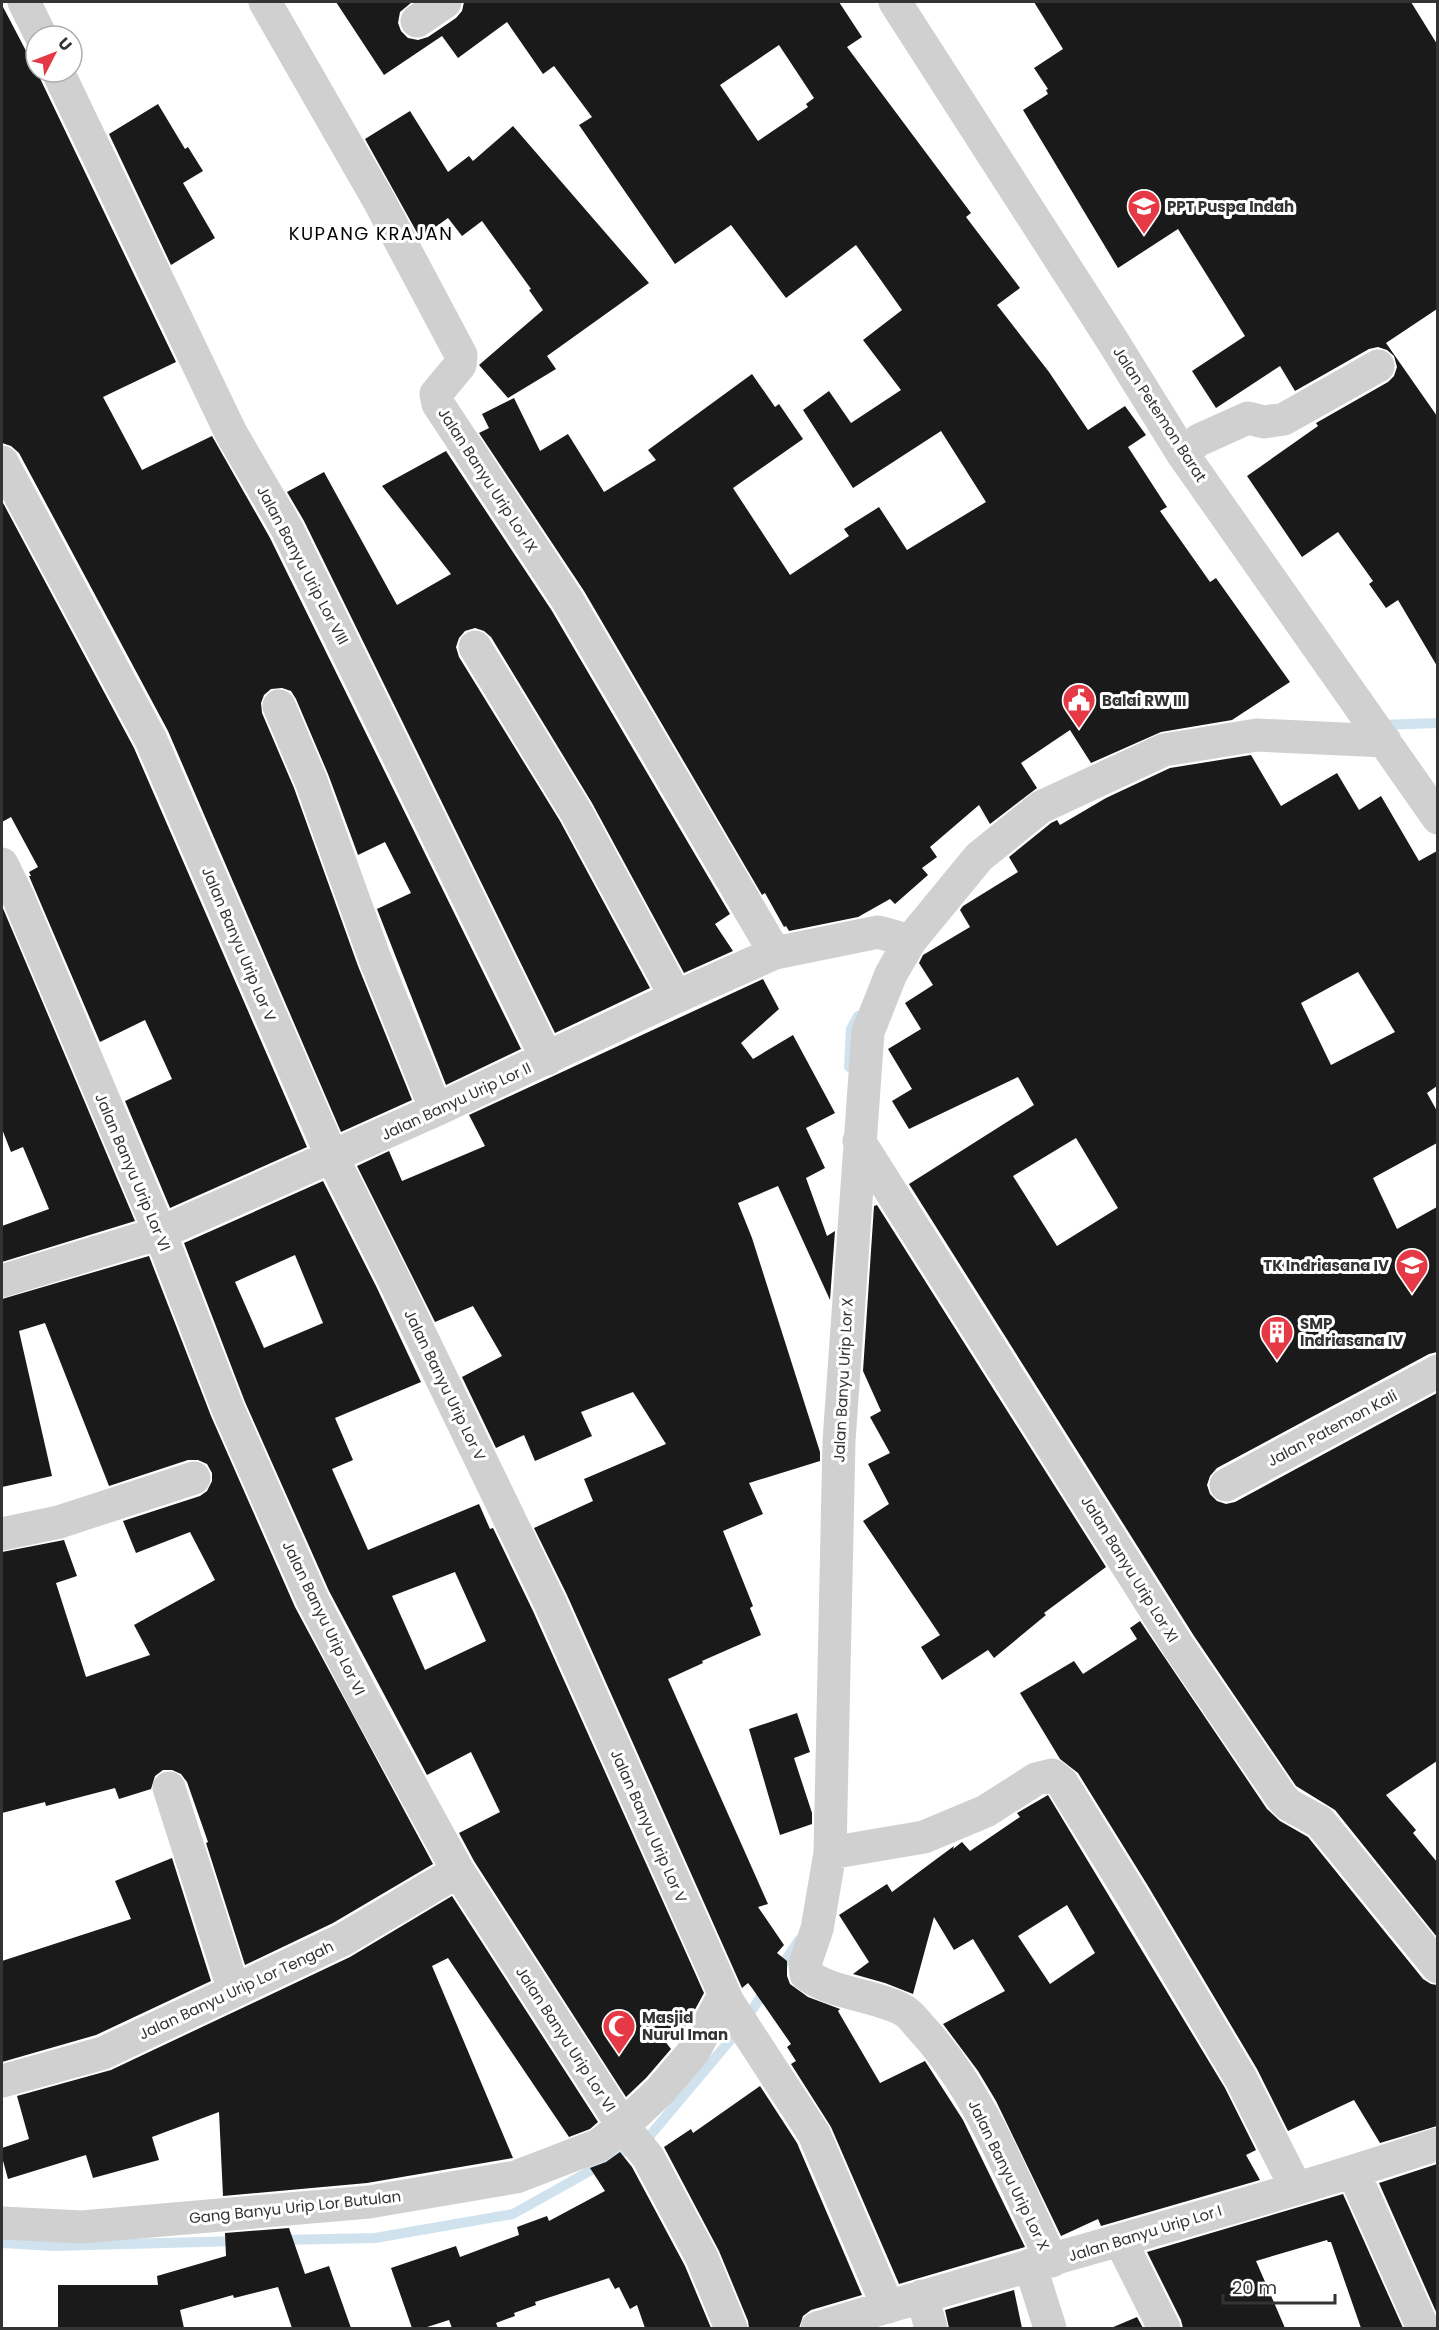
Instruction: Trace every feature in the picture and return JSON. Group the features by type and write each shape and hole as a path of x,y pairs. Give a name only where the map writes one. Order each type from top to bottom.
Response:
{"street":[{"path":"24,2 34,24"},
{"name":"Jalan Banyu Urip Lor IX","path":"265,2 378,199 461,355 460,365 436,394 438,404 568,601 775,953"},
{"path":"417,21 445,2"},
{"name":"Jalan Petemon Barat","path":"901,4 1182,453 1437,818"},
{"name":"Jalan Banyu Urip Lor VIII","path":"64,84 231,433 288,529 547,1059"},
{"path":"1182,453 1198,440 1248,418 1264,422 1284,419 1378,366"},
{"name":"Jalan Banyu Urip Lor V","path":"2,462 151,740 332,1157 550,1603 726,1998 814,2134 888,2307"},
{"path":"475,647 576,812 676,997"},
{"path":"279,706 311,781 375,959 436,1110"},
{"name":"Jalan Banyu Urip Lor X","path":"1041,2263 978,2108 935,2044 905,2011 853,1992 815,1982 806,1974 805,1964 817,1929 830,1853 839,1441 868,1032 891,974 897,938 979,857 1041,807 1164,750 1257,735 1382,737"},
{"name":"Jalan Banyu Urip Lor VI","path":"2,864 160,1233 228,1409 312,1599 458,1871 633,2138 702,2258 731,2328"},
{"name":"Jalan Banyu Urip Lor II","path":"2,1281 160,1233 436,1110 775,953 897,938"},
{"name":"Jalan Banyu Urip Lor XI","path":"859,1142 1178,1646 1282,1798 1289,1805 1320,1822 1437,1966"},
{"name":"Jalan Patemon Kali","path":"1226,1485 1437,1371"},
{"path":"2,1534 59,1522 194,1478"},
{"path":"830,1853 924,1837 986,1811 1035,1779 1052,1775 1062,1783 1241,2079 1296,2188"},
{"path":"169,1788 234,1991"},
{"name":"Jalan Banyu Urip Lor Tengah","path":"2,2081 103,2053 342,1940 458,1871"},
{"name":"Gang Banyu Urip Lor Butulan","path":"2,2223 82,2227 369,2202 516,2177 599,2145 633,2138 660,2091 694,2051 726,1998"},
{"name":"Jalan Banyu Urip Lor I","path":"817,2328 1296,2188 1437,2144"},
{"path":"1353,2171 1422,2328"},
{"path":"1120,2240 1164,2328"},
{"path":"1041,2263 1050,2328"},
{"path":"922,2296 931,2328"}],"building":[{"path":"336,2 412,2 400,12 398,23 401,31 408,38 418,40 428,37 456,18 462,11 464,2 839,2 862,37 847,47 971,213 966,217 1020,288 997,305 1049,372 1088,430 1125,406 1146,435 1128,447 1167,507 1160,511 1210,582 1216,578 1290,682 1232,720 1161,732 1091,763 1070,730 1021,763 1037,788 990,824 979,805 930,847 937,857 922,868 928,875 895,904 890,899 858,917 789,931 786,926 784,927 765,893 762,895 584,591 479,433 489,428 482,414 514,398 540,451 568,434 604,492 656,460 648,450 752,374 775,407 779,404 803,439 733,488 790,575 849,536 844,529 879,507 907,550 986,502 941,431 853,488 803,410 829,391 851,423 901,390 863,340 902,310 856,245 786,298 731,225 675,264 579,125 592,117 554,66 543,74 507,22 458,58 442,36 384,75","holes":["779,45 814,98 806,104 808,107 758,141 720,85"]},
{"path":"1034,2 1411,2 1437,44 1437,309 1386,343 1437,416 1437,666 1398,600 1386,608 1369,584 1373,581 1338,532 1302,557 1247,476 1318,426 1316,423 1388,382 1394,376 1397,367 1394,356 1378,347 1369,349 1295,391 1280,366 1216,408 1192,371 1245,336 1178,229 1118,268 1023,110 1048,94 1046,90 1048,89 1034,68 1063,49"},
{"path":"2,5 24,47 24,84 43,84 176,362 103,397 142,470 212,436 270,538 521,1049 446,1085 377,909 411,893 385,842 358,855 328,774 296,699 291,691 282,688 271,689 264,695 261,703 262,713 294,788 358,966 412,1100 341,1132 168,731 19,453 11,446 2,443"},
{"path":"158,104 185,149 188,147 203,171 183,183 215,238 171,265 109,134"},
{"path":"410,111 448,172 469,156 473,161 513,126 649,283 547,356 556,369 508,398 479,365 543,310 529,290 531,289 482,221 462,236 448,218 420,238 365,139"},
{"path":"446,451 552,611 730,914 715,924 733,951 684,973 592,803 491,637 475,628 465,631 456,647 459,657 560,821 650,988 555,1033 304,521 287,492 324,472 397,605 451,574 382,486"},
{"path":"2,501 134,748 307,1147 170,1208 125,1101 172,1079 145,1020 100,1042 29,876 31,876 29,872 38,867 11,817 2,822"},
{"path":"1251,755 1281,806 1337,773 1359,810 1381,796 1419,861 1437,851 1437,1086 1427,1093 1437,1111 1437,1143 1373,1178 1397,1229 1437,1207 1437,1352 1429,1354 1217,1468 1210,1476 1207,1485 1210,1494 1217,1501 1226,1504 1235,1502 1437,1393 1437,1761 1386,1795 1416,1830 1413,1833 1437,1862 1437,1937 1335,1810 1296,1786 1194,1636 909,1184 1034,1105 1018,1077 909,1129 892,1101 912,1089 888,1049 921,1029 905,1003 933,985 919,963 923,955 970,927 960,910 963,906 1018,872 1009,857 1051,823 1057,820 1060,825 1106,798 1170,768","holes":["1358,972 1395,1032 1331,1065 1301,1003","1076,1138 1118,1208 1057,1246 1013,1176"]},
{"path":"2,906 135,1221 2,1262 2,1226 49,1209 23,1147 11,1152 2,1129"},
{"path":"763,979 779,1009 741,1043 753,1059 793,1035 835,1113 806,1128 825,1168 806,1178 827,1236 835,1231 830,1300 778,1186 738,1203 752,1238 820,1452 820,1461 749,1483 763,1514 723,1531 753,1606 750,1608 761,1635 668,1679 768,1904 758,1907 784,1945 777,1953 787,1961 787,1976 790,1984 808,1997 840,2009 838,2011 880,2083 925,2061 963,2120 1025,2247 899,2284 831,2127 791,2064 796,2061 787,2047 791,2044 748,1983 742,1988 567,1595 534,1528 593,1501 584,1479 666,1444 633,1392 581,1412 592,1436 535,1461 524,1435 496,1448 462,1377 502,1356 473,1306 435,1322 357,1166 389,1151 402,1181 485,1146 469,1115"},
{"path":"323,1181 421,1382 335,1418 353,1460 332,1469 368,1550 479,1504 533,1611 704,1993 685,2028 664,2040 671,2049 626,2097 474,1861 459,1833 500,1812 471,1752 427,1775 329,1591 245,1402 184,1243","holes":["295,1255 323,1323 264,1348 235,1282","455,1572 486,1641 425,1670 392,1596"]},
{"path":"877,1205 1106,1567 1044,1613 1046,1615 994,1658 988,1650 942,1680 921,1647 940,1635 863,1521 889,1504 868,1464 890,1453 870,1417 881,1411 863,1371 874,1206"},
{"path":"149,1256 211,1416 295,1607 433,1864 333,1923 245,1965 206,1843 208,1842 187,1782 181,1774 172,1770 163,1770 155,1776 151,1789 119,1799 115,1788 46,1806 45,1802 2,1813 2,1552 64,1540 77,1576 56,1583 86,1677 150,1655 134,1625 215,1580 190,1532 136,1553 123,1521 200,1496 207,1491 212,1481 212,1473 207,1464 198,1460 188,1460 109,1486 45,1323 19,1331 52,1476 2,1487 2,1299"},
{"path":"1140,1621 1267,1809 1280,1821 1308,1837 1423,1979 1437,1985 1437,2126 1380,2143 1354,2100 1288,2131 1257,2069 1148,1886 1078,1773 1060,1759 1020,1693 1074,1661 1083,1674 1137,1639 1130,1628"},
{"path":"797,1713 810,1752 794,1758 812,1813 812,1824 780,1835 749,1729"},
{"path":"1048,1795 1225,2088 1256,2150 1246,2155 1260,2180 1101,2226 1098,2219 1061,2236 996,2101 978,2071 943,2024 1005,1991 973,1939 954,1950 934,1917 913,1994 853,1974 869,1962 839,1915 887,1884 892,1892 962,1842 970,1851 1020,1817 1017,1813","holes":["1067,1905 1095,1953 1050,1984 1018,1936"]},
{"path":"172,1858 211,1981 96,2035 2,2062 2,1961 131,1919 115,1881"},
{"path":"452,1896 598,2122 590,2129 569,2137 448,1958 432,1966 513,2158 367,2183 223,2196 219,2112 152,2137 159,2160 93,2178 86,2155 8,2179 2,2148 29,2139 17,2096 111,2070 350,1957"},
{"path":"760,2086 797,2143 862,2295 811,2310 803,2316 799,2328 749,2328 719,2251 664,2147 691,2129 693,2133"},
{"path":"620,2152 632,2167 685,2266 711,2328 645,2328 637,2305 630,2309 619,2287 615,2289 609,2278 535,2302 536,2305 496,2323 498,2328 452,2328 449,2320 424,2328 412,2328 391,2268 456,2246 460,2257 519,2235 517,2227 547,2216 549,2221 605,2191 590,2168 606,2162"},
{"path":"1437,2164 1437,2314 1379,2183"},
{"path":"1343,2194 1403,2328 1361,2328 1331,2242 1327,2240 1256,2261 1285,2328 1183,2328 1147,2252"},
{"path":"289,2228 305,2274 329,2266 351,2328 292,2328 278,2287 234,2298 233,2295 180,2310 184,2328 58,2328 58,2285 158,2285 157,2276 226,2256 225,2233"},
{"path":"1014,2290 1022,2328 949,2328 945,2310"},
{"path":"1137,2317 1143,2328 1111,2328"}],"waterway":[{"path":"1379,725 1438,723"},
{"path":"849,1067 851,1029 858,1016"},
{"path":"779,1970 799,1940"},
{"path":"281,2240 375,2238 513,2214 647,2139 737,2032 767,1988"},
{"path":"2,2243 53,2246 238,2241"}],"place":[{"name":"PPT Puspa Indah","path":"1144,235"},
{"name":"Balai RW III","path":"1079,729"},
{"name":"TK Indriasana IV","path":"1412,1294"},
{"name":"SMP Indriasana IV","path":"1277,1361"},
{"name":"Masjid Nurul Iman","path":"619,2055"}],"district":[{"name":"KUPANG KRAJAN","path":"371,233"}]}
